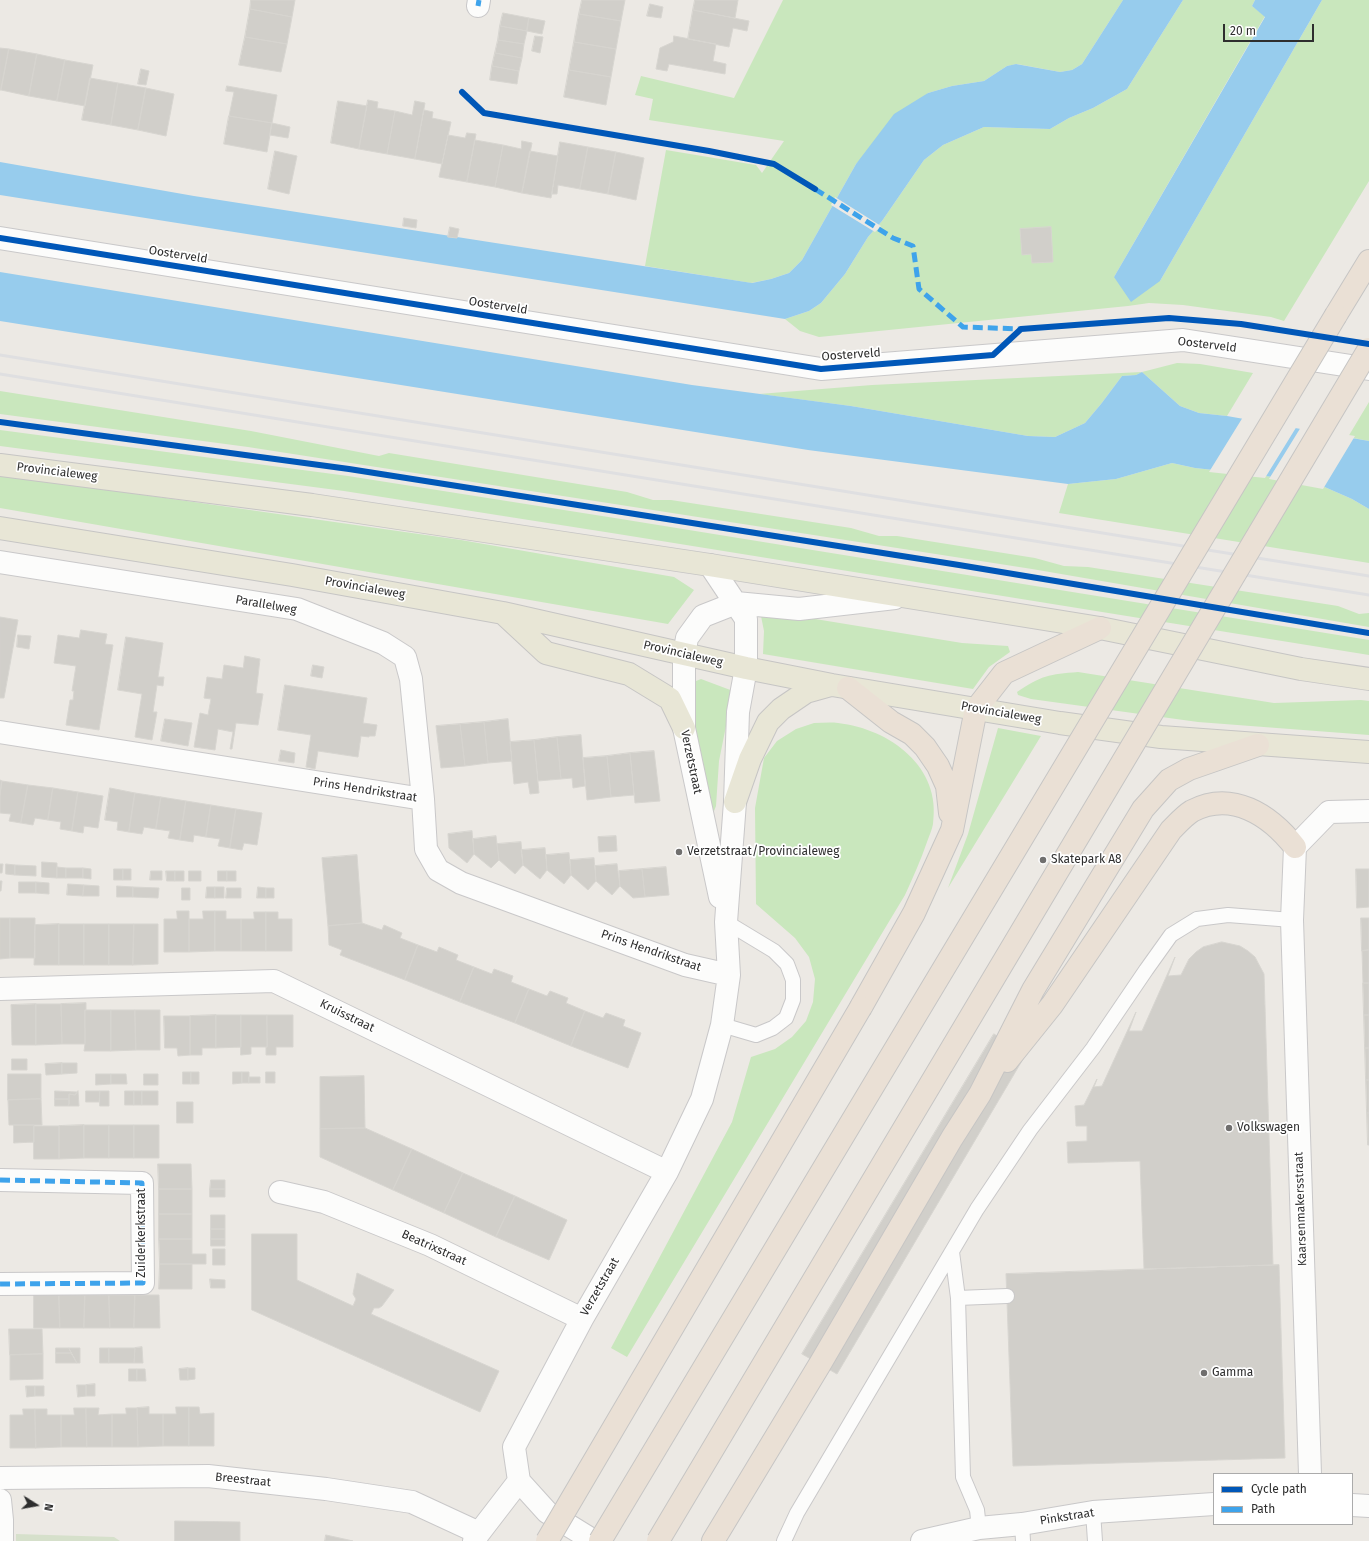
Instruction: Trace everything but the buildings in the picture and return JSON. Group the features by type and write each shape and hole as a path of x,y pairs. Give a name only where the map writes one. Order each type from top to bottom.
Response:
{"highway":[{"path":"600,1541 1369,261"},
{"path":"658,1541 1369,349"},
{"path":"547,1541 914,913 952,830 976,709 1004,673 1100,628"},
{"path":"840,686 891,722 912,734 931,755 947,786 952,830"},
{"path":"713,1541 828,1351 952,1138 980,1094 1033,990 1143,809 1169,780 1189,769 1258,745"},
{"path":"980,1094 1052,1005 1171,830 1191,812 1214,803 1230,803 1254,811 1274,824 1285,834 1295,847"}],"main road":[{"name":"Provincialeweg","path":"0,465 312,505 710,565 1100,628 1301,669 1369,679"},
{"name":"Provincialeweg","path":"0,528 292,575 503,613 746,668 840,686 1060,724 1161,737 1369,752"},
{"path":"503,613 546,653 629,674 670,699 684,728"},
{"path":"735,802 750,759 768,722 781,709 806,692 840,686"}],"street":[{"name":"Oosterveld","path":"0,238 821,369 1183,340 1369,369"},
{"name":"Parallelweg","path":"0,562 297,609 383,643 405,657 411,679 423,799"},
{"name":"Verzetstraat","path":"519,1481 514,1447 582,1319 667,1172 702,1099 722,1026 729,975 726,922 735,802 738,712 746,668 746,619 710,565"},
{"name":"Verzetstraat","path":"726,922 684,728 684,655 687,638 703,616 736,603 799,609 907,597"},
{"name":"Prins Hendrikstraat","path":"0,732 423,799 426,849 438,870 461,883 678,962 729,975"},
{"path":"1295,847 1329,812 1369,811"},
{"name":"Kaarsenmakersstraat","path":"1295,847 1292,920 1310,1473"},
{"name":"Kruisstraat","path":"0,989 274,981 667,1172"},
{"name":"Zuiderkerkstraat","path":"0,1180 142,1183 143,1275 143,1283 0,1284"},
{"name":"Beatrixstraat","path":"280,1192 324,1202 430,1245 582,1319"},
{"name":"Breestraat","path":"0,1478 208,1476 326,1489 412,1502 476,1537"},
{"path":"476,1537 519,1481 546,1512 594,1541"},
{"path":"0,1500 2,1541"},
{"name":"Pinkstraat","path":"922,1541 967,1534 1023,1532 1093,1512 1213,1504"},
{"path":"1353,1505 1369,1506"}],"lane":[{"path":"784,1541 797,1513 977,1209 1030,1130 1094,1048 1146,970 1172,936 1197,919 1228,915 1292,920"},
{"path":"722,1026 756,1035 773,1028 786,1018 793,1000 792,980 787,964 774,951 726,922"},
{"path":"952,1252 958,1298 963,1477 977,1510 967,1534"},
{"path":"958,1298 1007,1296"},
{"path":"1093,1512 1095,1541"}],"green space":[{"path":"783,0 1123,0 1082,64 1072,70 1060,72 1017,64 1007,66 984,81 952,86 928,93 856,164 802,260 789,273 771,279 751,283 645,266 666,150 756,165 762,173 784,141 649,120 653,99 635,95 641,76 734,98"},
{"path":"1183,0 1255,0 1252,6 1265,16 1114,277 1160,281 1322,0 1369,0 1369,181 1284,321 1271,317 1183,305 1149,303 819,337 800,331 785,319 809,311 821,303 845,274 868,237 882,221 924,160 943,145 984,127 1050,129 1127,89"},
{"path":"1177,363 1200,364 1253,373 1227,416 1199,413 1180,406 1142,372"},
{"path":"1142,372 1136,375 1122,376 1085,423 1055,437 1028,436 851,406 759,394 872,385"},
{"path":"0,391 251,431 379,456 389,453 627,492 653,500 671,500 851,528 879,536 897,536 1035,558 1064,566 1088,567 1338,606 1359,614 1369,613 1369,627 1032,569 248,447 0,414"},
{"path":"1369,402 1369,441 1348,437"},
{"path":"0,430 348,476 1369,640 1369,655 344,491 0,446"},
{"path":"1172,463 1195,468 1260,475 1320,485 1352,499 1369,509 1369,563 1059,513 1068,484 1116,479"},
{"path":"0,476 46,481 461,540 674,577 694,590 668,624 0,508"},
{"path":"761,616 803,617 962,643 1008,646 1010,652 989,667 973,689 763,654 764,631"},
{"path":"1078,672 1274,703 1369,701 1369,735 1198,722 1031,699 1018,695 1017,692 1039,679 1052,675"},
{"path":"701,679 733,691 719,761 716,806 714,811 707,809 694,731 696,681"},
{"path":"814,723 835,723 857,727 876,733 908,754 921,769 929,785 934,804 932,828 920,862 905,895 627,1357 611,1348 732,1122 751,1057 775,1049 792,1037 806,1021 813,1002 815,979 809,957 795,938 756,904 755,808 764,758 777,741 796,729"},
{"path":"998,728 1041,736 948,888 968,834"},
{"path":"16,1534 114,1537 120,1541 16,1541"}],"water":[{"path":"1123,0 1183,0 1127,89 1050,129 984,127 943,145 924,160 882,221 868,237 845,274 821,303 809,311 785,319 0,195 0,162 194,196 752,283 789,273 802,260 856,164 894,114 928,93 952,86 984,81 1007,66 1016,64 1060,72 1072,70 1082,64"},
{"path":"1255,0 1322,0 1160,281 1131,302 1114,277 1265,17 1252,6"},
{"path":"0,272 692,385 851,406 1028,436 1055,437 1085,423 1122,376 1136,375 1142,372 1180,406 1199,413 1227,416 1369,441 1369,509 1352,499 1320,485 1260,475 1195,468 1172,463 1116,479 1068,484 808,450 0,321"}],"pier":[{"path":"835,197 881,226 875,232 831,205"},
{"path":"1243,417 1297,426 1265,478 1209,472"},
{"path":"1301,427 1355,436 1323,489 1269,479"}],"railway":[{"path":"0,355 1369,576"},
{"path":"0,374 1369,595"}],"marked path":[{"path":"478,6 479,0"},
{"path":"815,189 893,238 913,246 919,289 963,327 1021,329"},
{"path":"0,1180 142,1183 143,1283 0,1284"}],"cycle path":[{"path":"462,92 484,113 709,151 774,164 815,189"},
{"path":"0,238 821,369 993,355 1021,329 1169,318 1241,324 1369,344"},
{"path":"0,422 349,469 959,565 1369,633"}],"place":[{"name":"Verzetstraat/Provincialeweg","path":"679,852"},
{"name":"Skatepark A8","path":"1043,860"},
{"name":"Volkswagen","path":"1229,1128"},
{"name":"Gamma","path":"1204,1373"}]}
